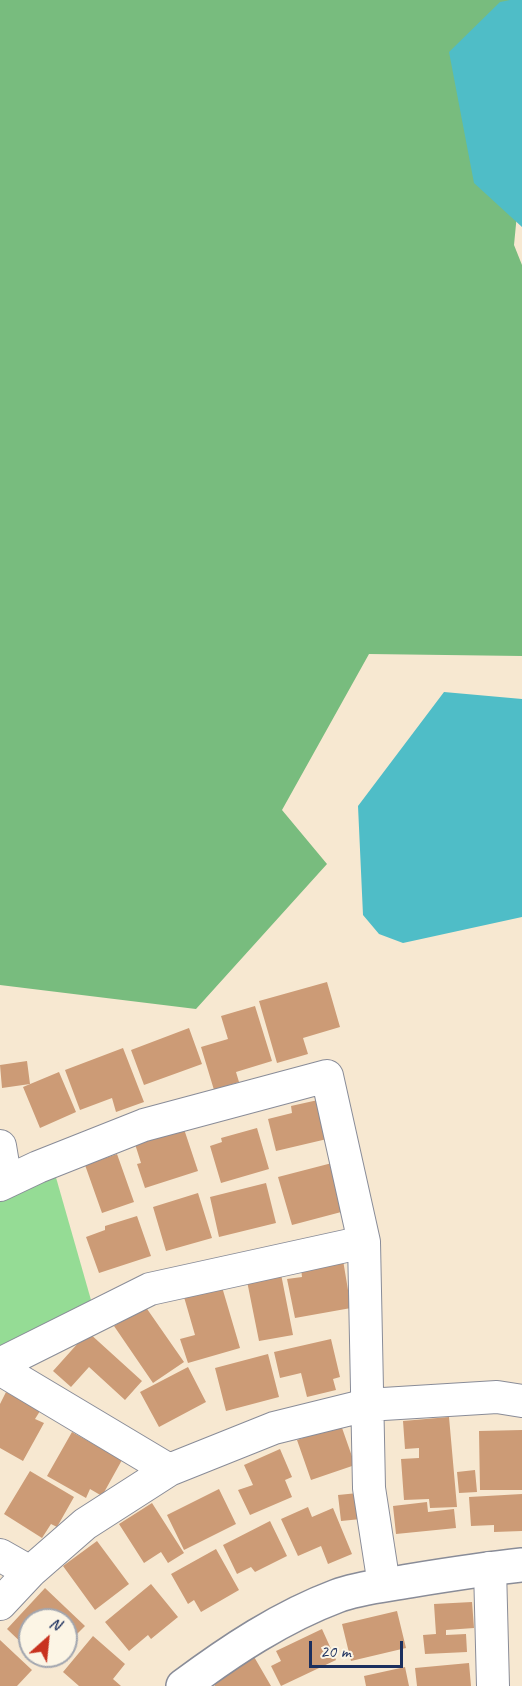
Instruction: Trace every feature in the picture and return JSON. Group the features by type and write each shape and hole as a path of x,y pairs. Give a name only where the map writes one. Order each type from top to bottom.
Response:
{"street":[{"path":"0,1146 3,1184 38,1167 144,1125 327,1076 364,1242 369,1488 384,1585"},
{"path":"0,1364 150,1289 364,1242"},
{"path":"0,1369 170,1470"},
{"path":"0,1604 30,1572 85,1524 170,1470 274,1428 367,1405 497,1397 522,1401"},
{"path":"0,1555 30,1572"},
{"path":"183,1686 226,1654 290,1617 338,1595 384,1585 522,1565"},
{"path":"490,1568 493,1686"}],"green space":[{"path":"0,0 522,0 522,162 514,245 522,265 522,656 369,654 282,810 327,864 196,1009 0,985"},
{"path":"55,1174 93,1307 0,1352 0,1201"}],"water":[{"path":"522,0 522,227 474,183 449,52 500,2"},
{"path":"444,692 522,699 522,917 403,943 379,934 363,915 358,806"}],"building":[{"path":"327,982 340,1027 303,1038 308,1054 277,1063 259,1001"},
{"path":"255,1006 272,1061 236,1072 239,1082 214,1090 201,1047 228,1039 221,1016"},
{"path":"189,1028 202,1064 144,1085 131,1050"},
{"path":"123,1048 144,1102 116,1112 112,1098 80,1110 65,1070"},
{"path":"27,1061 30,1084 2,1088 0,1065"},
{"path":"59,1072 76,1112 40,1128 23,1087"},
{"path":"318,1100 327,1139 276,1151 268,1119 292,1113 291,1106"},
{"path":"257,1128 269,1169 221,1183 210,1146 222,1142 221,1138"},
{"path":"184,1129 198,1171 145,1188 137,1164 141,1163 135,1144"},
{"path":"117,1154 134,1202 102,1213 85,1165"},
{"path":"332,1163 345,1211 292,1225 278,1177"},
{"path":"266,1183 276,1223 219,1237 210,1197"},
{"path":"198,1193 212,1238 166,1251 153,1207"},
{"path":"137,1216 151,1256 99,1273 86,1237 105,1230 105,1226"},
{"path":"343,1260 351,1308 295,1318 287,1279 302,1277 301,1268"},
{"path":"281,1274 293,1335 259,1341 247,1281"},
{"path":"222,1287 240,1348 188,1363 180,1339 195,1335 184,1297"},
{"path":"145,1306 184,1362 153,1383 114,1326"},
{"path":"88,1332 142,1381 125,1400 89,1367 71,1387 53,1371"},
{"path":"331,1339 340,1377 333,1379 336,1390 307,1397 301,1373 280,1378 274,1352"},
{"path":"268,1354 279,1397 226,1411 215,1368"},
{"path":"188,1367 206,1402 159,1427 140,1392"},
{"path":"6,1392 40,1411 35,1419 44,1423 23,1461 0,1448 0,1404"},
{"path":"449,1417 457,1507 430,1508 429,1499 404,1500 401,1459 419,1458 419,1448 405,1449 403,1421"},
{"path":"341,1425 355,1465 311,1480 297,1440"},
{"path":"522,1430 522,1490 480,1490 479,1431"},
{"path":"72,1432 122,1460 102,1496 90,1489 86,1498 47,1476"},
{"path":"280,1449 292,1477 285,1480 292,1497 250,1515 238,1490 253,1485 244,1465"},
{"path":"475,1470 477,1492 459,1493 457,1472"},
{"path":"30,1471 74,1497 57,1527 51,1524 42,1538 4,1514"},
{"path":"219,1489 236,1524 184,1550 167,1515"},
{"path":"358,1493 361,1519 341,1521 338,1495"},
{"path":"522,1494 522,1531 494,1532 494,1525 471,1526 469,1497"},
{"path":"427,1502 428,1512 454,1509 456,1528 396,1534 393,1506"},
{"path":"152,1503 184,1553 168,1563 161,1552 144,1563 119,1524"},
{"path":"308,1507 312,1517 333,1508 352,1554 328,1564 321,1546 298,1556 281,1519"},
{"path":"270,1521 287,1556 255,1572 251,1567 237,1574 223,1545"},
{"path":"97,1541 129,1584 95,1610 63,1566"},
{"path":"216,1549 239,1590 201,1612 194,1600 188,1604 171,1574"},
{"path":"151,1584 178,1617 151,1639 148,1635 129,1651 105,1622"},
{"path":"45,1588 66,1608 26,1608"},
{"path":"472,1602 474,1628 446,1630 446,1635 466,1634 467,1652 425,1654 423,1635 436,1634 434,1604"},
{"path":"397,1611 406,1648 351,1661 342,1624"},
{"path":"18,1617 18,1640 7,1629"},
{"path":"78,1619 85,1626 78,1633"},
{"path":"322,1629 336,1660 281,1686 271,1666 281,1661 276,1651"},
{"path":"93,1636 125,1664 113,1679 121,1686 79,1686 63,1672 66,1668 78,1668 78,1654"},
{"path":"0,1640 18,1657 18,1668 32,1670 17,1686 0,1686"},
{"path":"253,1655 271,1686 215,1686 211,1680"},
{"path":"469,1663 471,1686 417,1686 415,1668"},
{"path":"405,1667 409,1686 366,1686 364,1676"}]}
